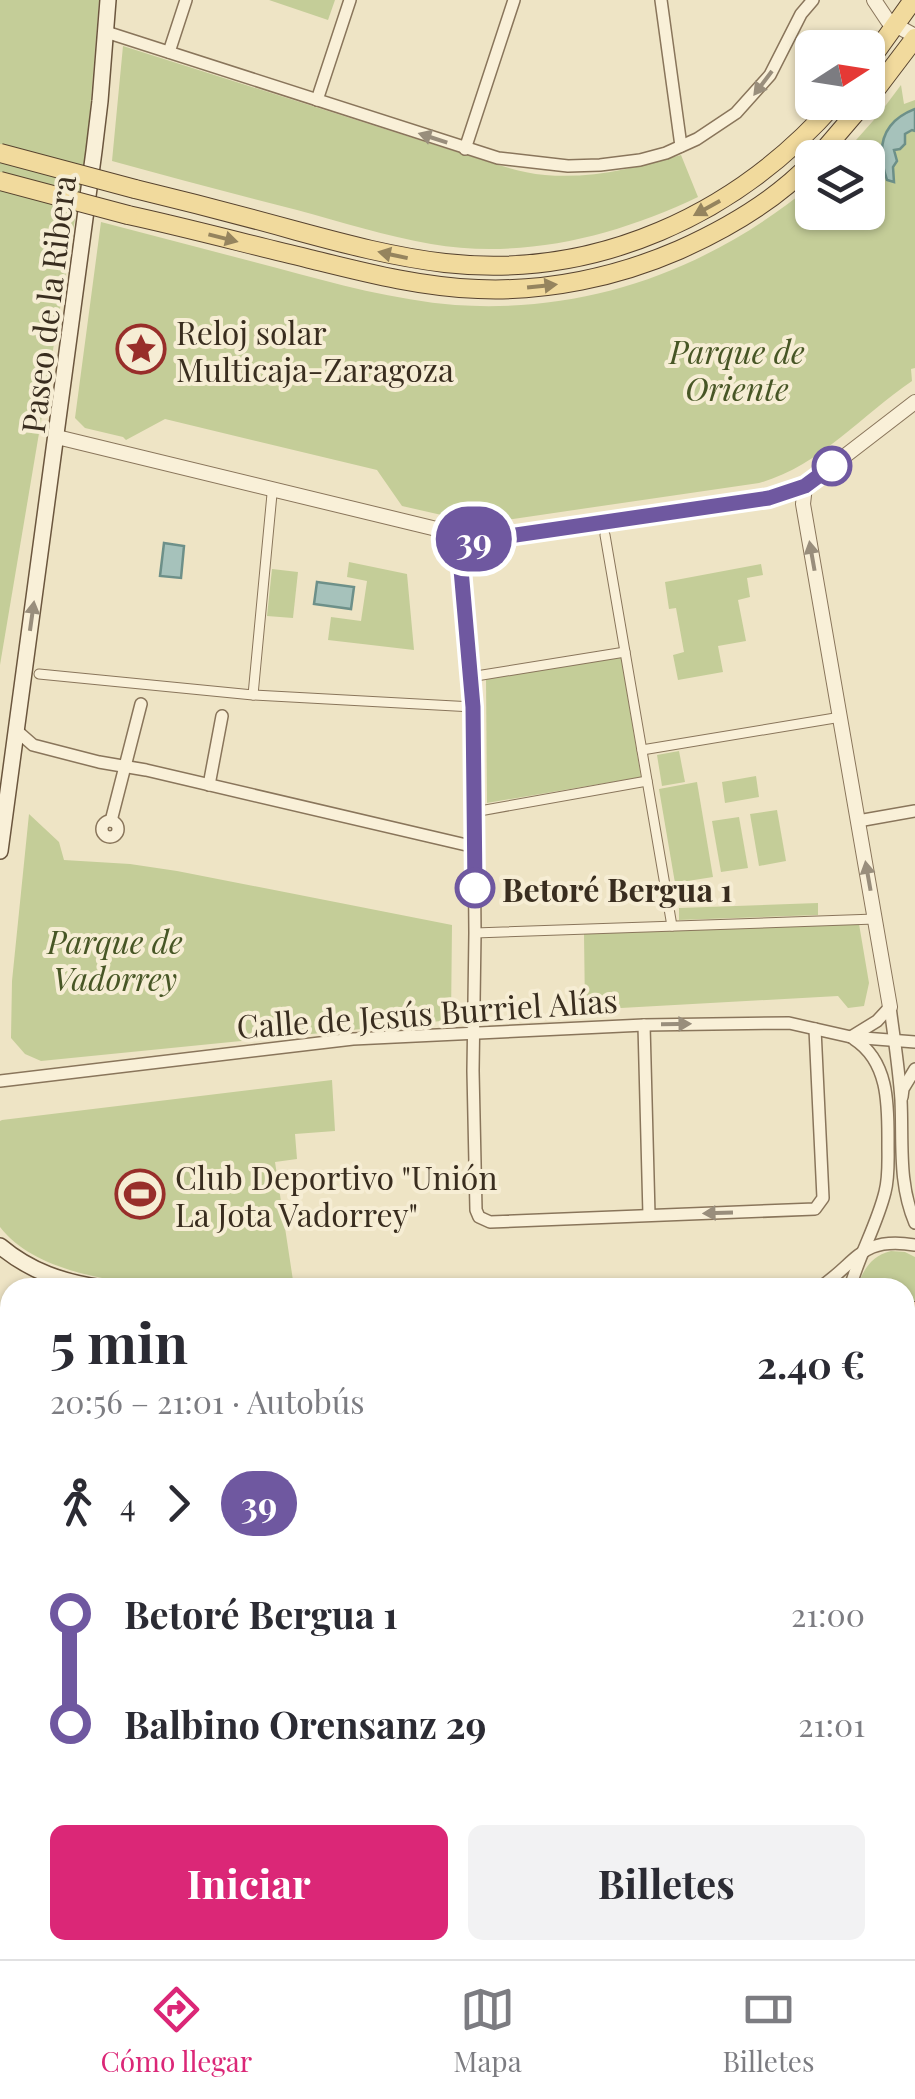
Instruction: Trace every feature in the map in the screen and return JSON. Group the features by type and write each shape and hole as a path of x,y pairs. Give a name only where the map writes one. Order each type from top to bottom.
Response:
{"main road":[{"name":"Paseo de la Ribera","path":"0,852 100,100 108,0"},
{"path":"885,40 913,0"},
{"path":"885,76 915,37"},
{"path":"0,153 410,258 479,266 534,264 592,254 642,238 711,207 784,156 819,120"},
{"path":"832,140 850,120"},
{"path":"0,181 397,280 480,290 577,281 662,257 749,213 795,177"},
{"path":"0,1246 17,1260 53,1278"}],"street":[{"path":"169,52 186,0"},
{"path":"317,100 350,0"},
{"path":"466,149 514,0"},
{"path":"661,0 681,146"},
{"path":"106,32 466,149 498,158 568,166 640,160 717,128 752,98 770,75 801,14 813,0"},
{"path":"874,0 884,17 915,37"},
{"path":"57,437 482,540 769,498 805,486 915,402"},
{"path":"805,486 803,504 890,1007 901,1101 902,1176 915,1224"},
{"path":"253,695 272,494"},
{"path":"458,535 473,707 476,1210 483,1221 815,1209 822,1198 816,1030"},
{"path":"605,535 672,926"},
{"path":"470,677 626,652"},
{"path":"38,674 253,695 473,707"},
{"path":"111,820 146,684"},
{"path":"209,785 226,692"},
{"path":"642,750 841,717"},
{"path":"17,730 33,745 475,846"},
{"path":"14,754 33,745"},
{"path":"474,812 648,781"},
{"path":"858,821 915,811"},
{"path":"475,933 875,919"},
{"path":"853,1278 881,1206 887,1174 888,1105 885,1082 862,1044 851,1037 890,1007"},
{"name":"Calle de Jesús Burriel Alías","path":"2,1079 352,1039 644,1025 789,1024 851,1037 915,1042"},
{"path":"644,1025 649,1215"},
{"path":"901,1101 915,1069"},
{"path":"831,1278 863,1250 888,1243 915,1245"}],"green space":[{"path":"0,0 99,0 87,148 0,665"},
{"path":"269,0 335,0 328,20"},
{"path":"123,46 527,172 597,174 681,155 698,197 602,233 534,246 466,248 364,228 112,161"},
{"name":"Parque de Oriente","path":"901,85 904,104 915,100 912,381 820,453 780,475 759,483 485,523 402,506 377,470 165,419 126,440 85,428 75,418 101,222 410,299 455,305 553,302 646,280 690,262 732,240 795,198 795,230 885,230 885,140 856,140 874,120 885,120 885,106"},
{"path":"349,562 407,574 414,650 328,640 331,617 361,621 367,581 347,577"},
{"path":"761,564 763,575 747,578 750,597 738,600 746,641 718,646 723,672 678,680 673,655 684,652 676,608 669,609 665,582"},
{"path":"272,569 298,572 293,618 267,616"},
{"path":"621,657 641,777 487,803 486,679"},
{"path":"679,751 685,782 662,786 657,755"},
{"path":"756,776 759,797 725,803 722,782"},
{"path":"697,782 713,877 675,883 659,789"},
{"path":"777,810 786,861 759,866 750,814"},
{"name":"Parque de Vadorrey","path":"29,814 59,842 64,860 177,871 452,925 451,1020 41,1061 25,1054 11,1038 12,981"},
{"path":"739,817 748,868 721,872 712,821"},
{"path":"818,903 818,915 679,920 679,908"},
{"path":"859,924 869,983 864,1006 848,1008 838,996 585,1010 584,934"},
{"name":"Club Deportivo \"Unión La Jota Vadorrey\"","path":"332,1080 335,1131 295,1134 297,1159 275,1162 293,1278 102,1278 57,1266 25,1249 0,1227 2,1120"},
{"path":"891,1251 915,1257 915,1278 860,1278 878,1256"}],"water":[{"path":"915,109 915,131 905,134 905,144 894,150 894,182 887,180 883,140 888,129"},
{"path":"164,543 184,546 181,578 160,576"},
{"path":"317,582 354,587 351,609 314,604"}],"bus line":[{"name":"39","path":"475,888 473,707 458,535 482,540 769,498 805,486 832,466"}],"place":[{"name":"Reloj solar Multicaja-Zaragoza","path":"141,349"},
{"name":"Betoré Bergua 1","path":"475,888"},
{"name":"Club Deportivo \"Unión La Jota Vadorrey\"","path":"140,1194"}]}
